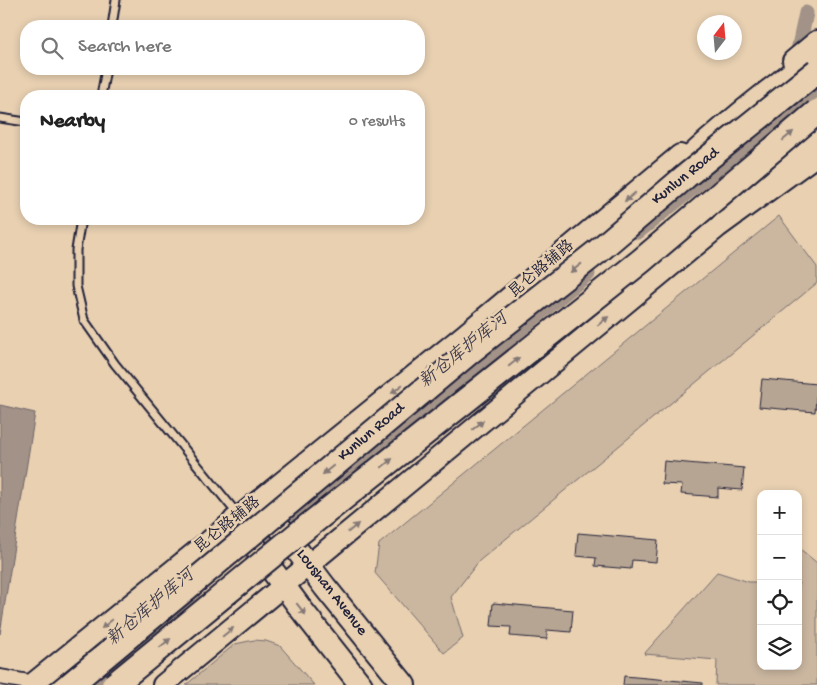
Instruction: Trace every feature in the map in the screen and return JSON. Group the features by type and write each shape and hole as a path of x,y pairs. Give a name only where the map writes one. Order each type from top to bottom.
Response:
{"highway":[{"path":"597,252 698,150 758,100 814,45"},
{"name":"Kunlun Road","path":"70,685 464,357 597,252 686,176 817,71"},
{"name":"Kunlun Road","path":"114,685 298,534 641,260 817,112"},
{"path":"641,260 782,162 817,135"}],"main road":[{"name":"昆仑路辅路","path":"33,684 464,334 788,64 814,45"},
{"path":"163,685 303,557 718,227 817,155"},
{"name":"Loushan Avenue","path":"260,500 404,685"},
{"name":"Loushan Avenue","path":"237,518 278,578 361,685"}],"street":[{"path":"0,677 33,684"}],"lane":[{"path":"113,20 116,0"},
{"path":"103,90 105,75"},
{"path":"0,118 20,121"},
{"path":"80,225 76,250 76,286 84,320 115,364 237,518"}],"shaded area":[{"path":"779,216 817,267 817,283 479,561 451,597 463,638 444,653 375,573 379,544"},
{"path":"0,405 35,413 0,634"},
{"path":"802,550 817,563 817,685 716,685 717,660 644,654 717,572 749,582 757,582 757,670 802,670"},
{"path":"254,640 266,641 280,646 314,685 186,685 235,644"}],"building":[{"path":"762,379 817,384 815,412 759,407"},
{"path":"664,461 744,468 742,490 718,488 718,497 681,494 682,485 662,484"},
{"path":"578,533 658,540 656,562 632,560 631,569 595,566 596,558 576,556"},
{"path":"493,603 573,610 571,632 547,630 547,639 510,636 511,627 491,626"},
{"path":"624,676 703,683 703,685 623,685"}],"waterway":[{"name":"新仓库护库河","path":"796,60 806,13"},
{"path":"782,117 817,89"},
{"name":"新仓库护库河","path":"638,232 782,117 787,95"},
{"name":"新仓库护库河","path":"248,552 588,274"},
{"name":"新仓库护库河","path":"90,685 193,597"}]}
